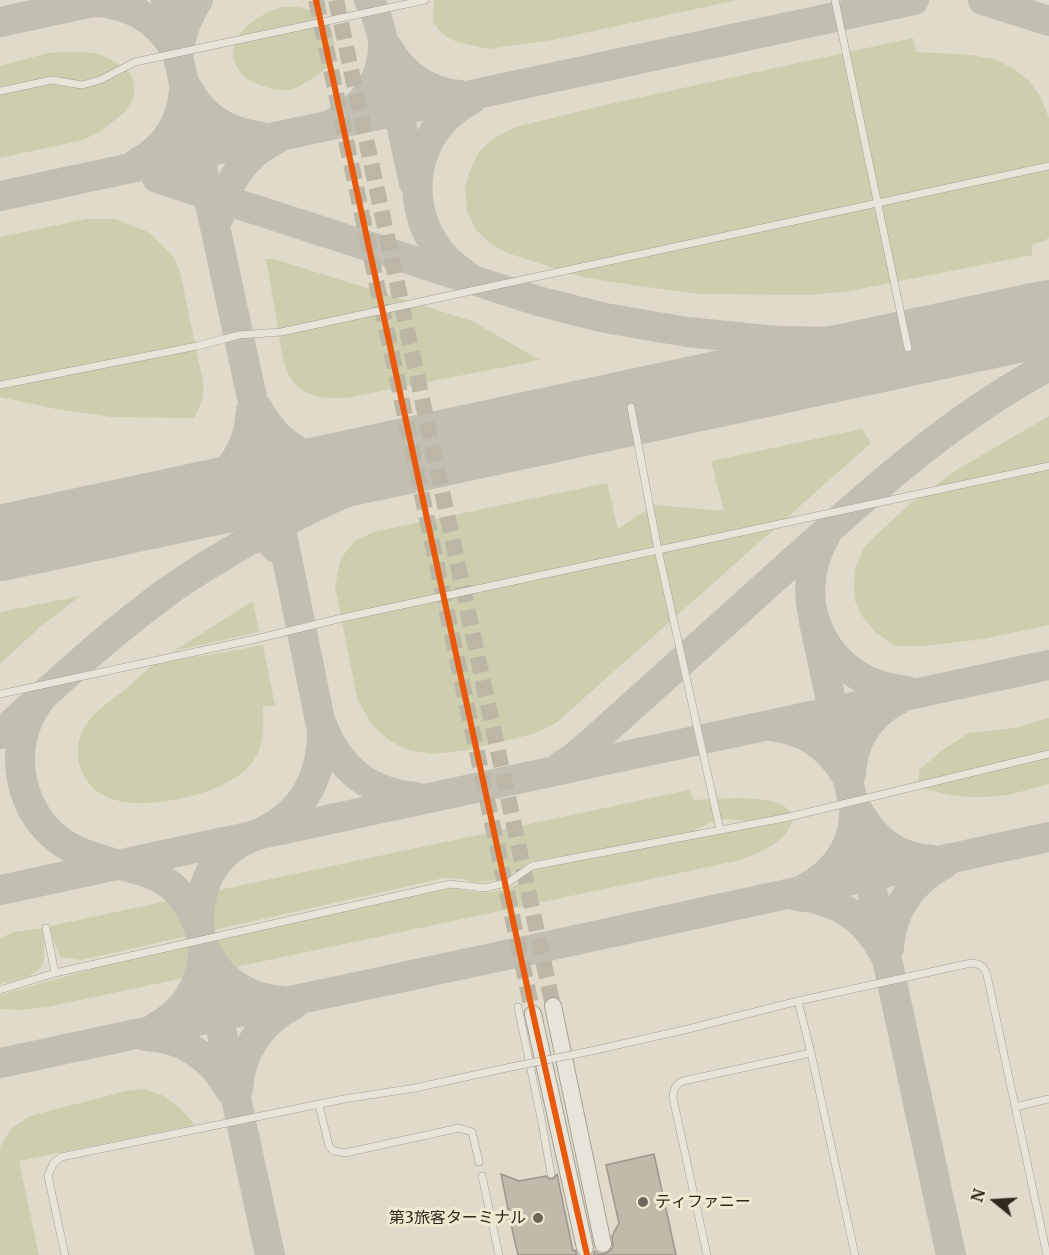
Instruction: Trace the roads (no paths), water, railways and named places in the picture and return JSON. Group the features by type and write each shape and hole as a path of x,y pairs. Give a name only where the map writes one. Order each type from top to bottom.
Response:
{"street":[{"path":"553,1006 603,1244"},
{"path":"525,1010 585,1248"}],"lane":[{"path":"0,92 52,80 82,85 100,80 135,62 425,0"},
{"path":"835,0 908,348"},
{"path":"0,385 197,346 238,335 281,332 1049,166"},
{"path":"631,407 658,550 720,830"},
{"path":"0,694 1049,466"},
{"path":"0,990 55,973 450,884 485,888 508,882 532,866 789,817 1049,754"},
{"path":"46,928 55,973"},
{"path":"65,1255 48,1176 52,1164 61,1157 591,1051 798,1001 971,963 979,964 985,969 987,975 1047,1255"},
{"path":"798,1001 855,1255"},
{"path":"525,1010 551,1174"},
{"path":"707,1255 673,1098 675,1087 683,1081 811,1053"},
{"path":"1015,1107 1049,1099"},
{"path":"319,1105 330,1146 334,1151 345,1153 459,1128 472,1132 479,1162"},
{"path":"482,1176 499,1255"},
{"path":"491,1219 508,1215"}],"tunnel":[{"path":"316,0 533,1014"},
{"path":"336,0 553,1006"}],"place":[{"name":"ティファニー","path":"643,1202"},
{"name":"第3旅客ターミナル","path":"538,1218"}]}
